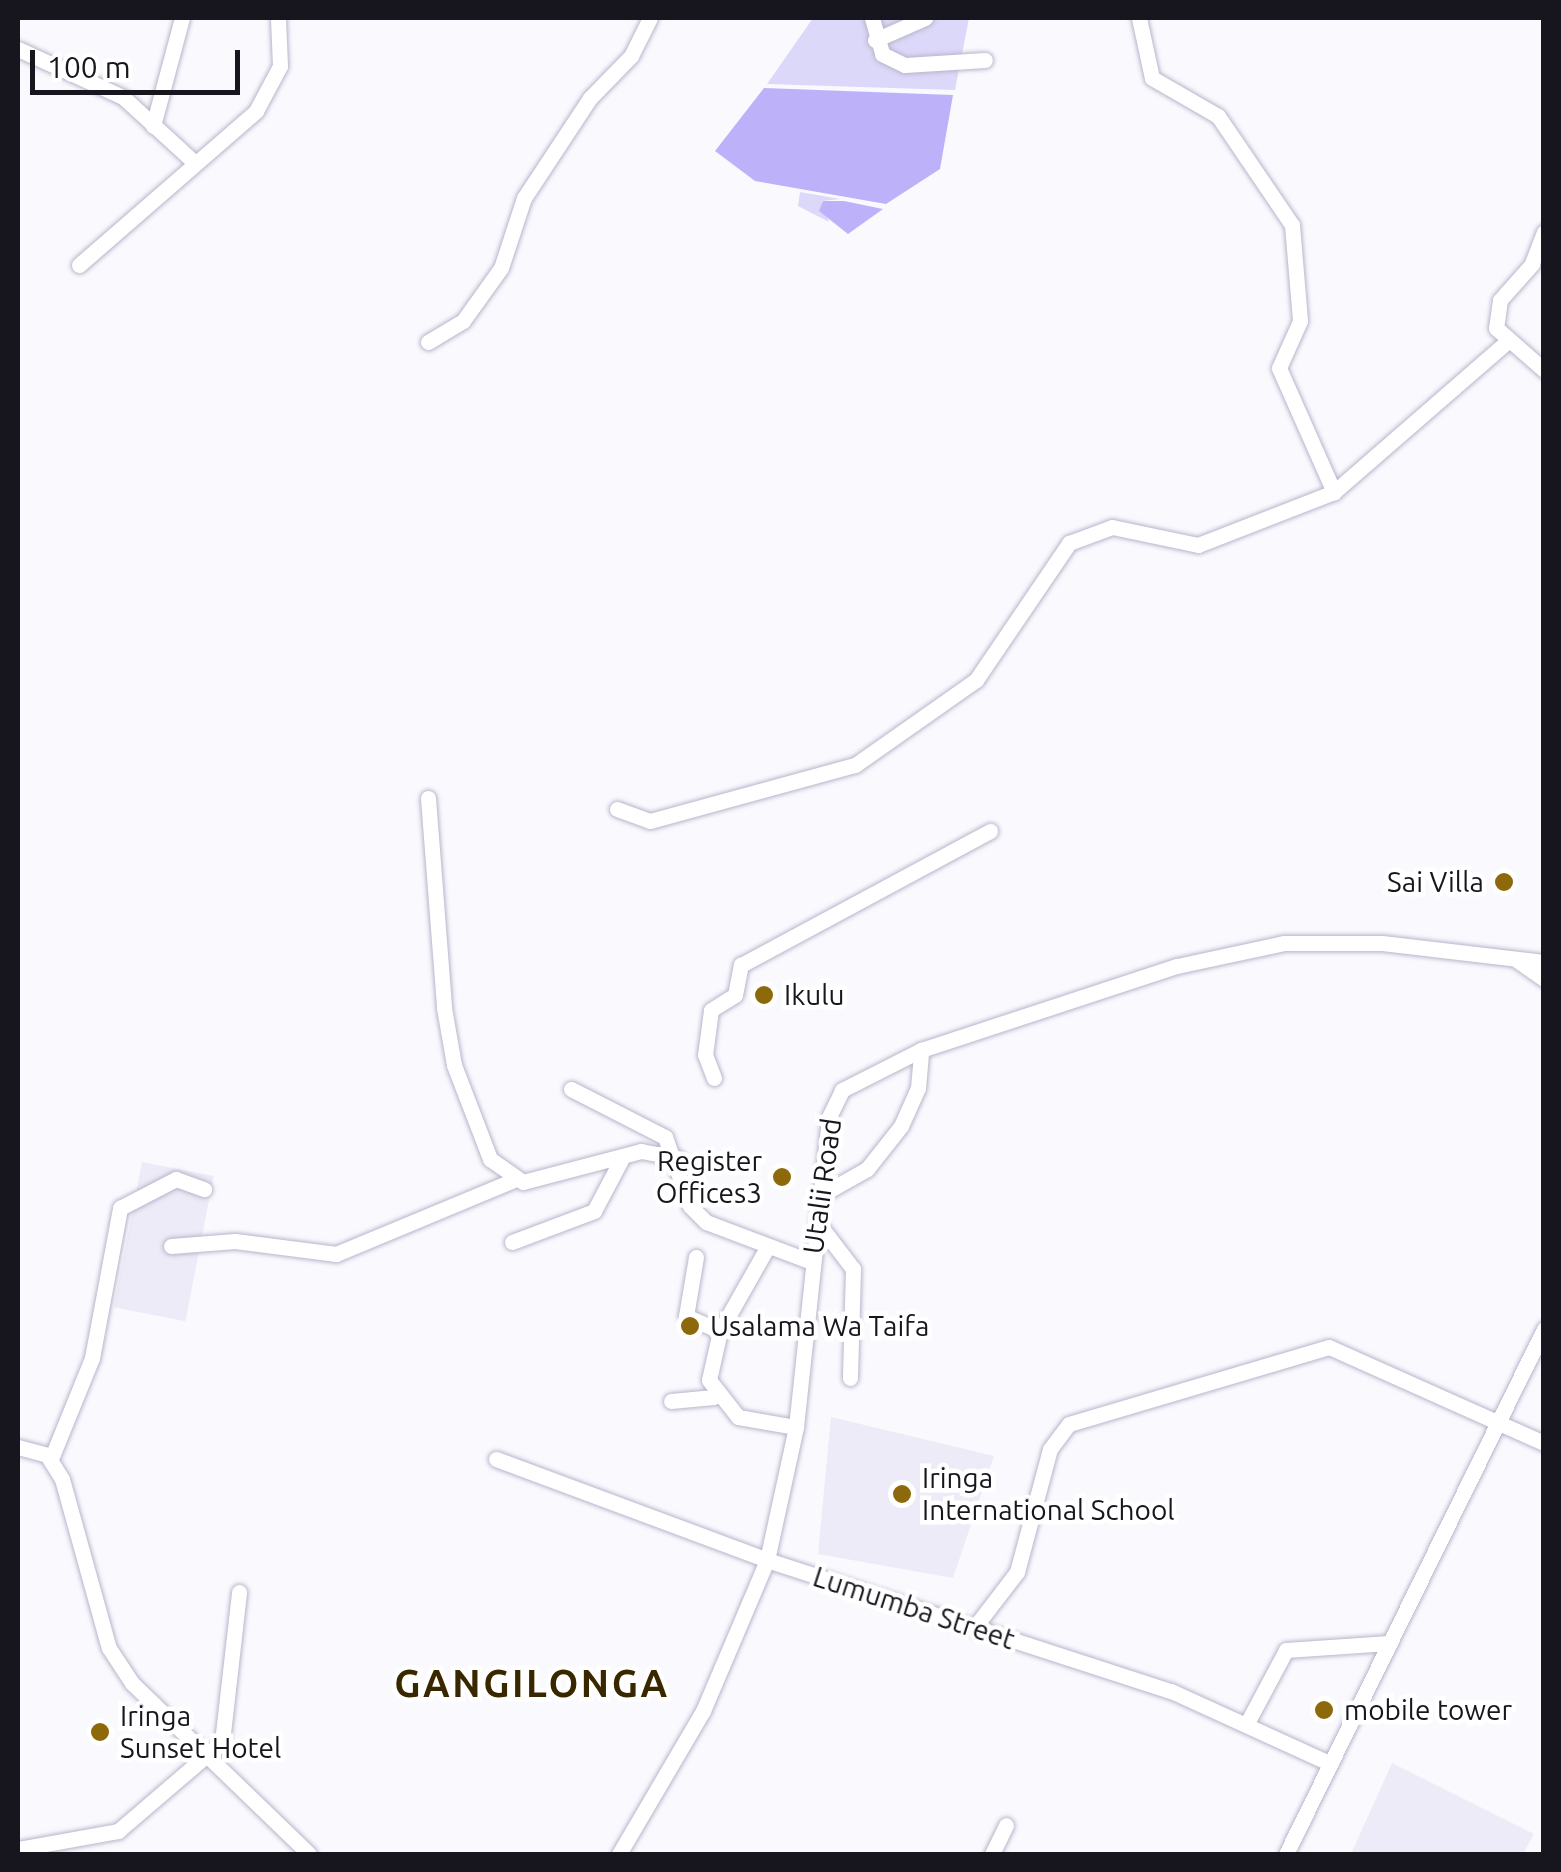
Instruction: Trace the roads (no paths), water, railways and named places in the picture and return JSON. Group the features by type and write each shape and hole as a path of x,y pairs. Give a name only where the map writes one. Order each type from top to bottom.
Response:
{"street":[{"path":"153,126 182,18"},
{"path":"428,342 463,321 501,268 524,198 590,98 632,56 650,18"},
{"path":"872,18 876,40 888,58 919,68 985,60"},
{"path":"876,40 925,18"},
{"path":"1138,18 1152,78 1218,116 1292,225 1300,321 1278,362 1334,492"},
{"path":"79,265 112,245 275,88 276,21"},
{"path":"18,49 123,98 195,163"},
{"path":"1504,344 1500,300 1532,264 1544,232"},
{"path":"617,809 650,821 824,776 911,732 976,680 1058,552 1085,535 1112,527 1198,545 1334,492 1504,344"},
{"path":"1504,344 1544,370"},
{"path":"428,798 454,1064 484,1149 514,1180"},
{"path":"714,1078 705,1055 711,1010 735,994 741,965 990,832"},
{"name":"Utalii Road","path":"619,1854 703,1711 768,1560 796,1427 812,1262 834,1100 872,1069 921,1050 1177,966 1284,943 1544,962"},
{"path":"1512,957 1544,979"},
{"path":"822,1194 866,1170 901,1126 918,1088 921,1050"},
{"path":"571,1089 659,1133 678,1158 697,1215 812,1262"},
{"path":"170,1246 235,1240 336,1254 514,1180 622,1160 648,1150 678,1158"},
{"path":"512,1242 590,1214 622,1160"},
{"path":"204,1189 176,1179 120,1208 92,1358 50,1459 109,1648 206,1760 309,1854"},
{"path":"818,1224 853,1269 850,1378"},
{"path":"714,1397 709,1366 720,1331 768,1246"},
{"path":"696,1257 686,1316 720,1331"},
{"path":"1286,1854 1389,1643 1505,1421 1541,1340"},
{"path":"974,1628 1017,1572 1050,1449 1069,1424 1328,1348 1505,1421 1544,1442"},
{"path":"671,1401 714,1397 749,1422 796,1427"},
{"path":"18,1447 50,1459"},
{"name":"Lumumba Street","path":"496,1459 768,1560 1246,1725 1329,1763"},
{"path":"18,1849 118,1831 206,1760 228,1725 240,1592"},
{"path":"1246,1725 1290,1648 1389,1643"},
{"path":"992,1854 1006,1825"}],"place":[{"name":"Sai Villa","path":"1504,882"},
{"name":"Ikulu","path":"764,995"},
{"name":"Register Offices3","path":"782,1177"},
{"name":"Usalama Wa Taifa","path":"690,1326"},
{"name":"Iringa International School","path":"902,1494"},
{"name":"mobile tower","path":"1324,1710"},
{"name":"Iringa Sunset Hotel","path":"100,1732"}],"district":[{"name":"GANGILONGA","path":"532,1684"}]}
